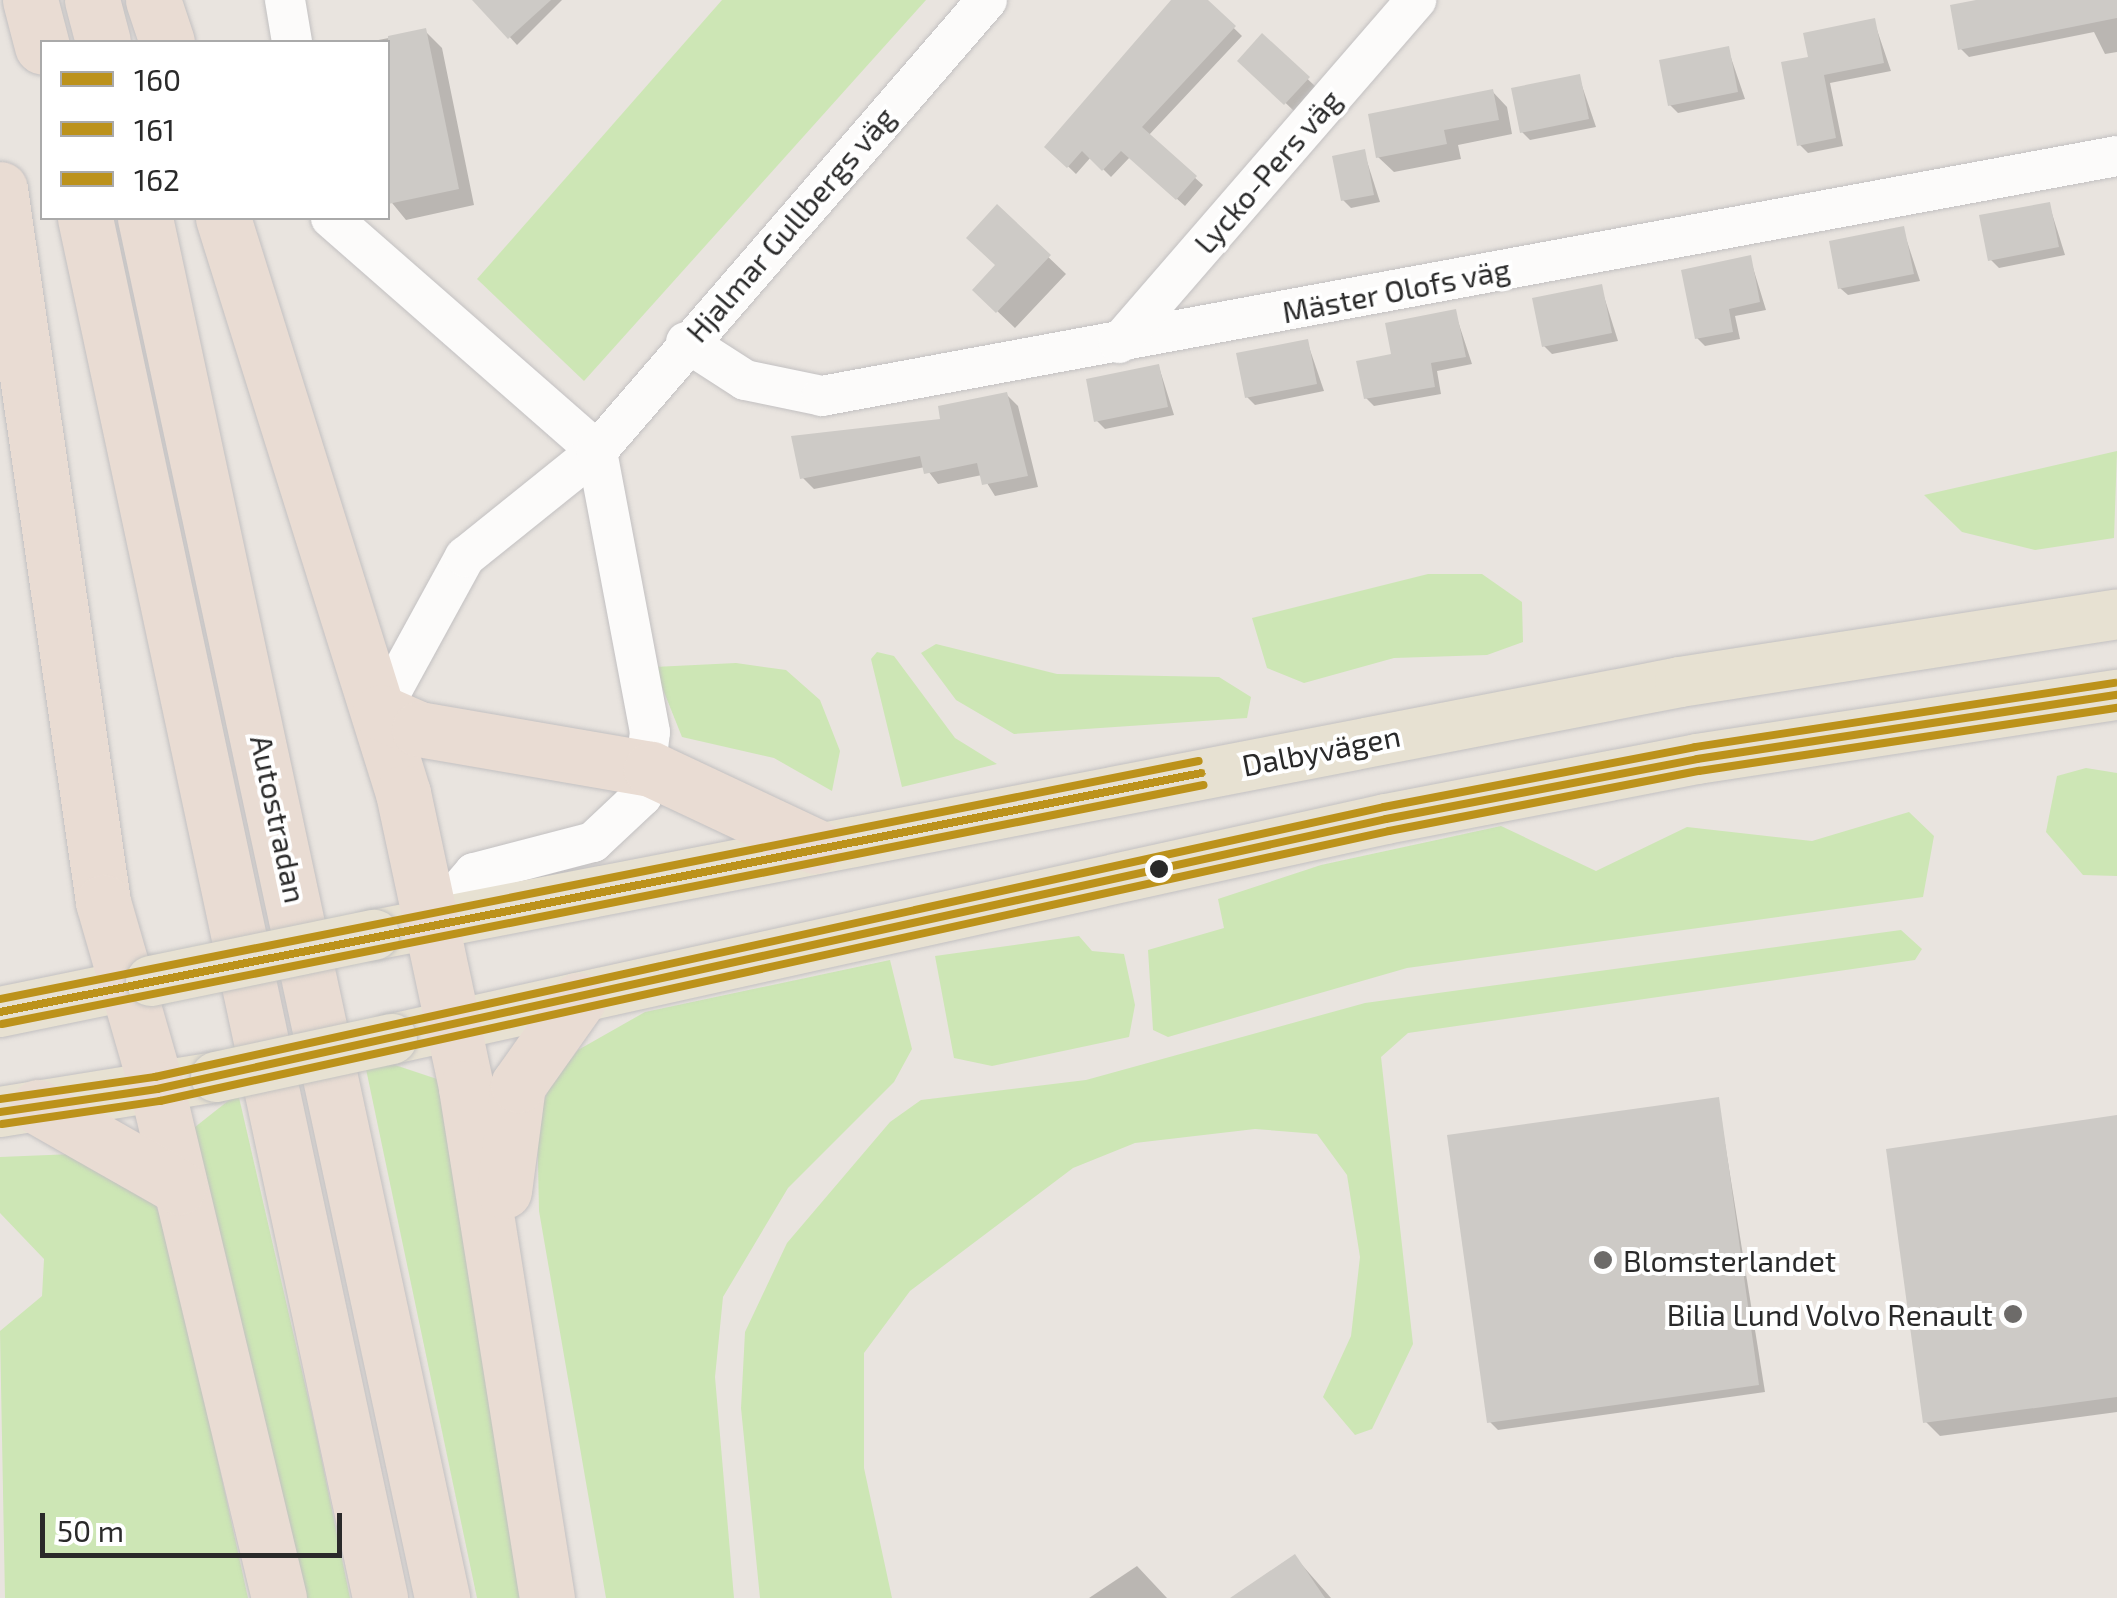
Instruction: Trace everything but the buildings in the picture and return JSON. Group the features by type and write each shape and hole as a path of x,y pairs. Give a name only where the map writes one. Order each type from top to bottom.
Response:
{"highway":[{"path":"30,0 40,40"},
{"path":"92,0 102,40"},
{"path":"154,0 166,40"},
{"path":"0,189 103,902 138,983 179,1188 278,1598"},
{"name":"Autostradan","path":"85,220 380,1598"},
{"name":"Autostradan","path":"145,220 442,1598"},
{"path":"224,220 380,712 431,923 498,1284 548,1598"},
{"path":"380,712 420,729 651,769 815,846"},
{"path":"498,1284 518,1085 578,1000"},
{"path":"19,1109 179,1188"}],"main road":[{"name":"Dalbyvägen","path":"0,1012 815,846 1680,682 2117,614"},
{"path":"19,1109 157,1090 1386,819 1697,759 2117,695"}],"street":[{"path":"285,0 292,40"},
{"name":"Hjalmar Gullbergs väg","path":"380,712 448,577 502,519 597,451 686,342 986,0"},
{"name":"Lycko-Pers väg","path":"1119,343 1416,0"},
{"name":"Mäster Olofs väg","path":"686,342 745,380 822,396 2117,156"},
{"path":"333,220 597,451 651,769 636,805 612,830 560,852 490,865 431,923"}],"green space":[{"path":"722,0 926,0 584,381 477,279"},
{"path":"2117,451 2114,538 2035,550 1962,532 1924,495"},
{"path":"1428,574 1482,574 1522,602 1523,642 1487,655 1394,658 1304,683 1267,668 1252,618"},
{"path":"936,644 1057,674 1219,677 1251,697 1247,718 1014,734 956,700 921,653"},
{"path":"877,652 894,656 955,738 997,764 902,787 871,659"},
{"path":"736,663 786,670 820,700 840,751 832,791 774,758 682,737 654,667"},
{"path":"2086,768 2117,773 2117,876 2083,875 2046,832 2057,776"},
{"path":"1909,812 1934,836 1923,897 1407,968 1168,1037 1153,1030 1148,950 1224,928 1218,899 1321,865 1501,826 1596,871 1687,827 1812,841"},
{"path":"1901,930 1922,949 1915,960 1408,1033 1381,1057 1413,1344 1372,1429 1355,1435 1323,1397 1351,1336 1360,1257 1347,1175 1317,1134 1255,1129 1135,1143 1073,1168 910,1291 864,1353 864,1468 892,1598 760,1598 741,1408 745,1332 787,1243 890,1122 921,1100 1086,1080 1365,1003"},
{"path":"1079,936 1092,951 1124,954 1135,1005 1129,1037 992,1066 954,1058 935,956"},
{"path":"890,960 912,1049 894,1082 788,1188 723,1297 715,1377 734,1598 606,1598 539,1211 537,1117 551,1084 578,1050 645,1012"},
{"path":"389,1063 437,1079 523,1598 477,1598 366,1069"},
{"path":"238,1093 350,1598 300,1598 190,1131"},
{"path":"73,1154 153,1200 168,1232 248,1598 5,1598 0,1331 42,1296 44,1259 0,1213 0,1157"}],"transit line":[{"name":"162","path":"0,1099 155,1077 1384,807 1695,747 2115,683"},
{"name":"160","path":"0,1112 157,1089 1386,819 1697,759 2117,695"},
{"name":"161","path":"2,1124 160,1101 1389,831 1699,771 2117,708"},
{"name":"162","path":"0,999 1199,761"},
{"name":"160","path":"0,1012 1201,773"},
{"name":"161","path":"2,1024 1203,785"}],"place":[{"name":"Blomsterlandet","path":"1603,1260"},
{"name":"Bilia Lund Volvo Renault","path":"2013,1314"}]}
